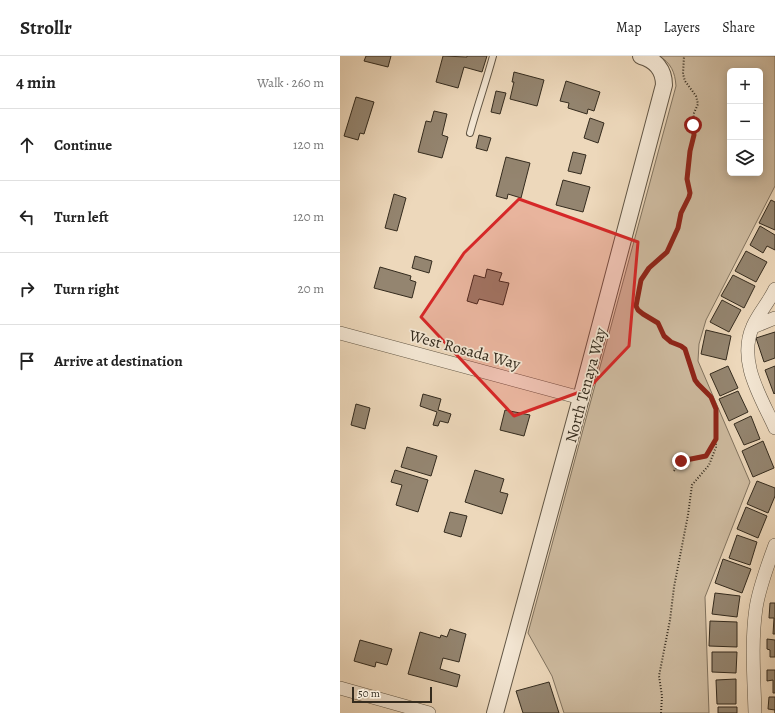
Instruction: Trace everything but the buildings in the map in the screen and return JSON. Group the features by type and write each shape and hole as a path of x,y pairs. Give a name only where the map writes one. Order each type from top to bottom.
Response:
{"street":[{"name":"North Tenaya Way","path":"495,713 664,85 663,75 658,66 646,58"},
{"path":"775,289 753,326 747,352 752,377 775,428"},
{"path":"753,326 775,318"},
{"name":"West Rosada Way","path":"340,333 581,398"},
{"path":"755,713 753,654 756,607 768,562 775,545"},
{"path":"340,688 429,713"}],"lane":[{"path":"470,133 493,56"}],"path":[{"path":"661,713 662,696 659,676 670,620 674,587 688,515 692,485 709,464 716,447 716,409 711,397 695,380 685,349 671,342 664,336 658,323 643,314 636,306 641,280 649,268 667,252 678,228 681,213 690,193 687,179 690,151 694,135 694,113 698,100 685,81 683,74 684,56"},
{"path":"674,471 681,461 706,456 716,439"}],"highlighted area":[{"path":"519,199 638,242 629,346 588,389 514,416 421,317 464,253"}],"shaded area":[{"path":"659,56 775,56 775,186 706,320 699,344 698,361 750,482 705,597 709,713 564,713 552,676 528,633 676,86 672,68"}],"route":[{"path":"681,461 706,456 716,439 716,409 711,397 695,380 685,349 671,342 664,336 658,323 643,314 636,306 641,280 649,268 667,252 678,228 681,213 689,197 690,193 687,179 690,151 694,135 693,125"}]}
